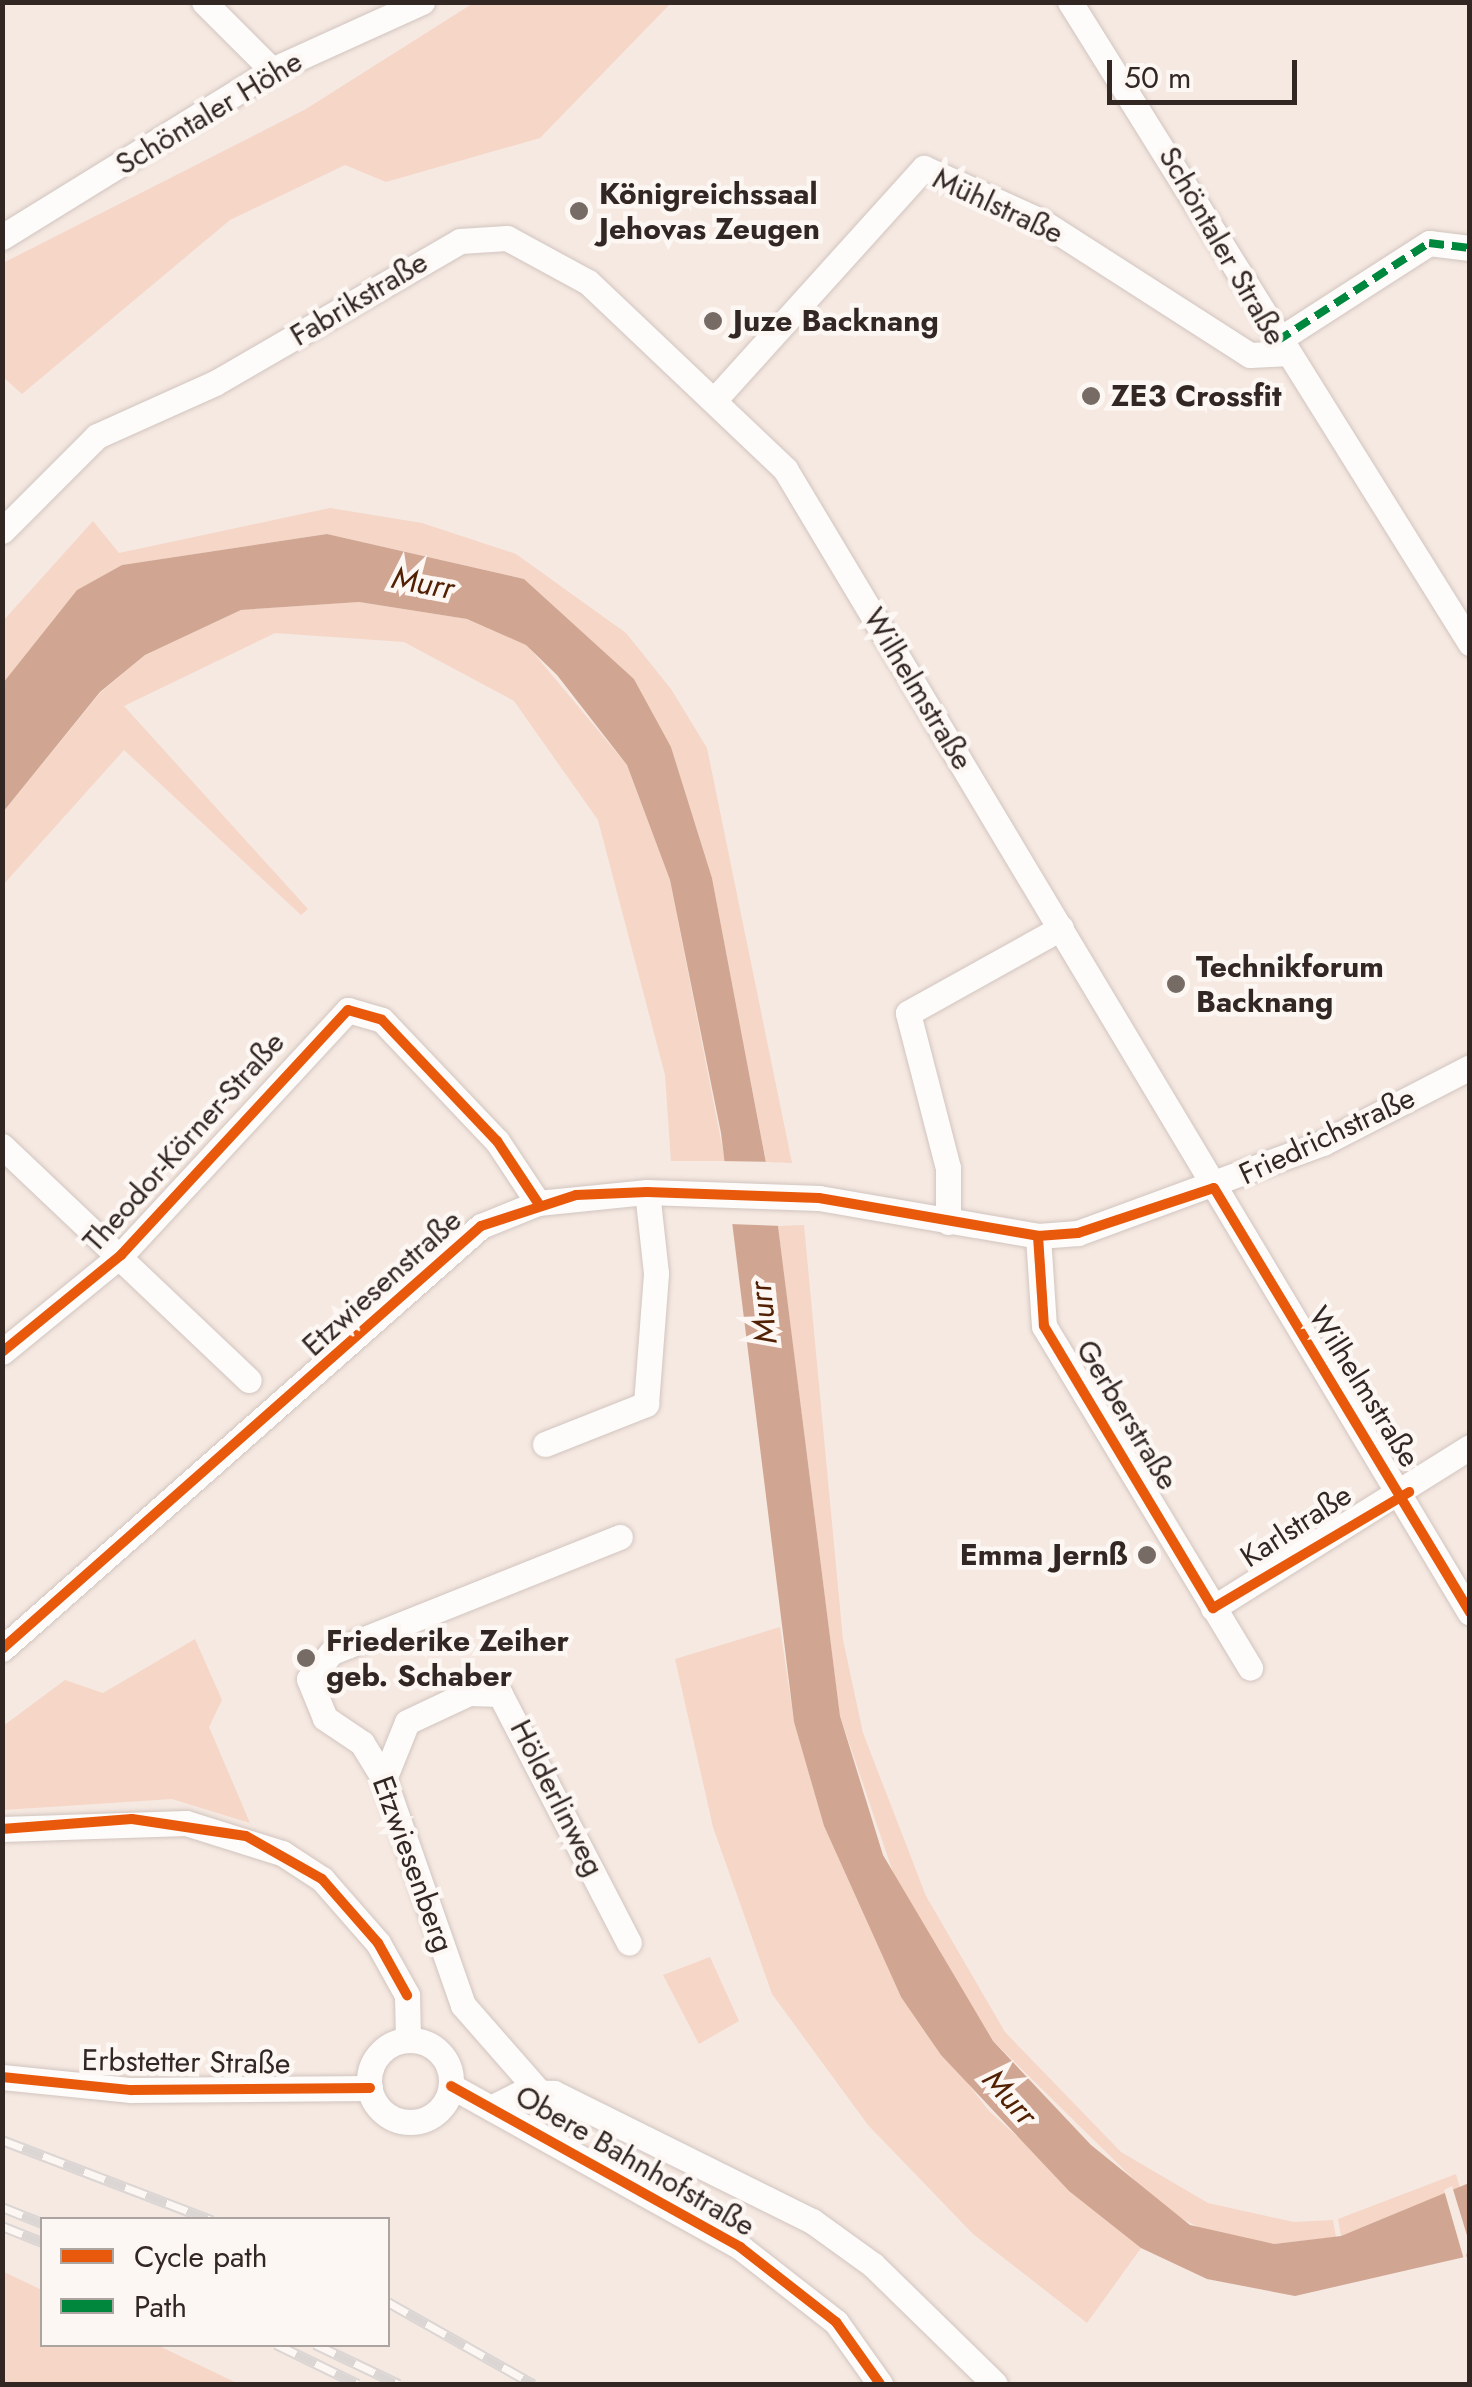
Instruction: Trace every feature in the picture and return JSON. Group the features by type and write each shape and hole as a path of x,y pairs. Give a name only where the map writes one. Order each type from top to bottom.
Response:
{"street":[{"path":"204,2 272,70"},
{"name":"Schöntaler Höhe","path":"2,237 272,70 422,2"},
{"name":"Schöntaler Straße","path":"1070,2 1112,57 1281,347 1470,644"},
{"name":"Mühlstraße","path":"716,398 924,168 1041,221 1250,355 1281,347"},
{"name":"Fabrikstraße","path":"2,531 97,436 215,383 476,237 507,238 588,282 716,398"},
{"path":"1281,347 1429,243 1470,248"},
{"name":"Wilhelmstraße","path":"716,398 785,469 1470,1613"},
{"path":"948,1222 948,1168 908,1013 1061,928"},
{"name":"Theodor-Körner-Straße","path":"2,1352 121,1255 318,1032 357,1009 382,1020 497,1140 538,1203"},
{"name":"Friedrichstraße","path":"948,1222 1038,1236 1078,1234 1214,1188 1470,1067"},
{"path":"2,1146 249,1380"},
{"path":"545,1444 646,1404 658,1192"},
{"name":"Etzwiesenstraße","path":"2,1649 481,1226 538,1203 658,1192 818,1198 948,1222"},
{"name":"Gerberstraße","path":"1038,1236 1044,1326 1250,1668"},
{"name":"Karlstraße","path":"1214,1608 1470,1447"},
{"name":"Etzwiesenberg","path":"540,2092 462,2005 384,1779 362,1743 325,1718 309,1679 315,1664 620,1537"},
{"name":"Hölderlinweg","path":"384,1779 407,1722 470,1693 500,1694 629,1943"},
{"path":"2,1829 186,1823 282,1853 322,1880 378,1943 407,1995 408,2040"},
{"path":"451,2086 440,2110 408,2124 384,2113 370,2088 381,2052 408,2040 434,2048 451,2086 491,2108 540,2092 812,2221 880,2271 995,2384"},
{"name":"Erbstetter Straße","path":"2,2077 131,2090 370,2088"},
{"name":"Obere Bahnhofstraße","path":"491,2108 740,2247 836,2322 880,2384"}],"shaded area":[{"path":"475,2 671,3 540,138 386,182 345,165 230,220 22,394 3,377 3,263 306,109"},
{"path":"330,508 422,523 516,554 626,633 671,689 707,748 792,1163 766,1162 712,878 671,747 634,679 524,579 327,534 122,565 77,590 3,683 3,621 93,521 119,553"},
{"path":"359,602 467,619 527,645 627,765 670,880 725,1161 671,1161 665,1075 598,820 514,701 404,642 275,633 124,706 308,909 301,915 124,750 3,885 3,812 100,693 145,655 241,610"},
{"path":"804,1225 843,1640 863,1733 926,1896 1005,2032 1121,2152 1208,2203 1294,2222 1333,2220 1336,2237 1274,2244 1217,2237 1164,2209 993,2041 898,1887 840,1716 778,1226"},
{"path":"780,1627 794,1722 824,1826 901,1997 989,2111 1141,2248 1087,2323 973,2234 868,2125 772,1994 713,1827 675,1659"},
{"path":"195,1639 222,1700 209,1727 250,1823 172,1799 3,1810 3,1726 65,1680 103,1693"},
{"path":"710,1957 739,2021 699,2044 663,1975"},
{"path":"1456,2174 1460,2188 1341,2236 1338,2219"},
{"path":"2,2271 40,2289 40,2347 161,2347 239,2384 3,2384"}],"water":[{"name":"Murr","path":"327,534 524,579 634,679 671,747 712,878 778,1226 840,1716 883,1855 993,2041 1091,2145 1190,2225 1274,2244 1341,2236 1469,2183 1469,2256 1295,2296 1207,2279 1141,2248 1069,2191 941,2055 901,1997 824,1826 794,1722 721,1133 670,880 627,765 557,675 526,645 467,619 359,602 241,610 145,655 100,692 3,812 3,683 77,590 122,565"}],"pier":[{"path":"720,1161 771,1162 783,1226 729,1224"},
{"path":"1452,2186 1469,2242 1465,2263 1444,2190"}],"railway":[{"path":"2,2140 204,2217"},
{"path":"2,2207 40,2222"},
{"path":"2,2226 40,2241"},
{"path":"390,2303 533,2384"},
{"path":"282,2347 358,2384"},
{"path":"321,2347 399,2384"}],"marked path":[{"path":"1277,341 1429,243 1470,248"}],"cycle path":[{"path":"2,1352 121,1255 348,1010 382,1020 497,1141 538,1203"},
{"path":"2,1649 481,1226 576,1195 647,1192 819,1198 1038,1236 1078,1233 1214,1188 1470,1613"},
{"path":"1038,1236 1044,1326 1213,1608 1409,1492"},
{"path":"2,1829 132,1819 246,1836 322,1879 378,1943 407,1995"},
{"path":"2,2077 131,2090 370,2088"},
{"path":"451,2086 740,2247 836,2322 880,2384"}],"place":[{"name":"Königreichssaal Jehovas Zeugen","path":"579,211"},
{"name":"Juze Backnang","path":"713,321"},
{"name":"ZE3 Crossfit","path":"1091,396"},
{"name":"Technikforum Backnang","path":"1176,984"},
{"name":"Emma Jernß","path":"1147,1555"},
{"name":"Friederike Zeiher geb. Schaber","path":"306,1658"}]}
